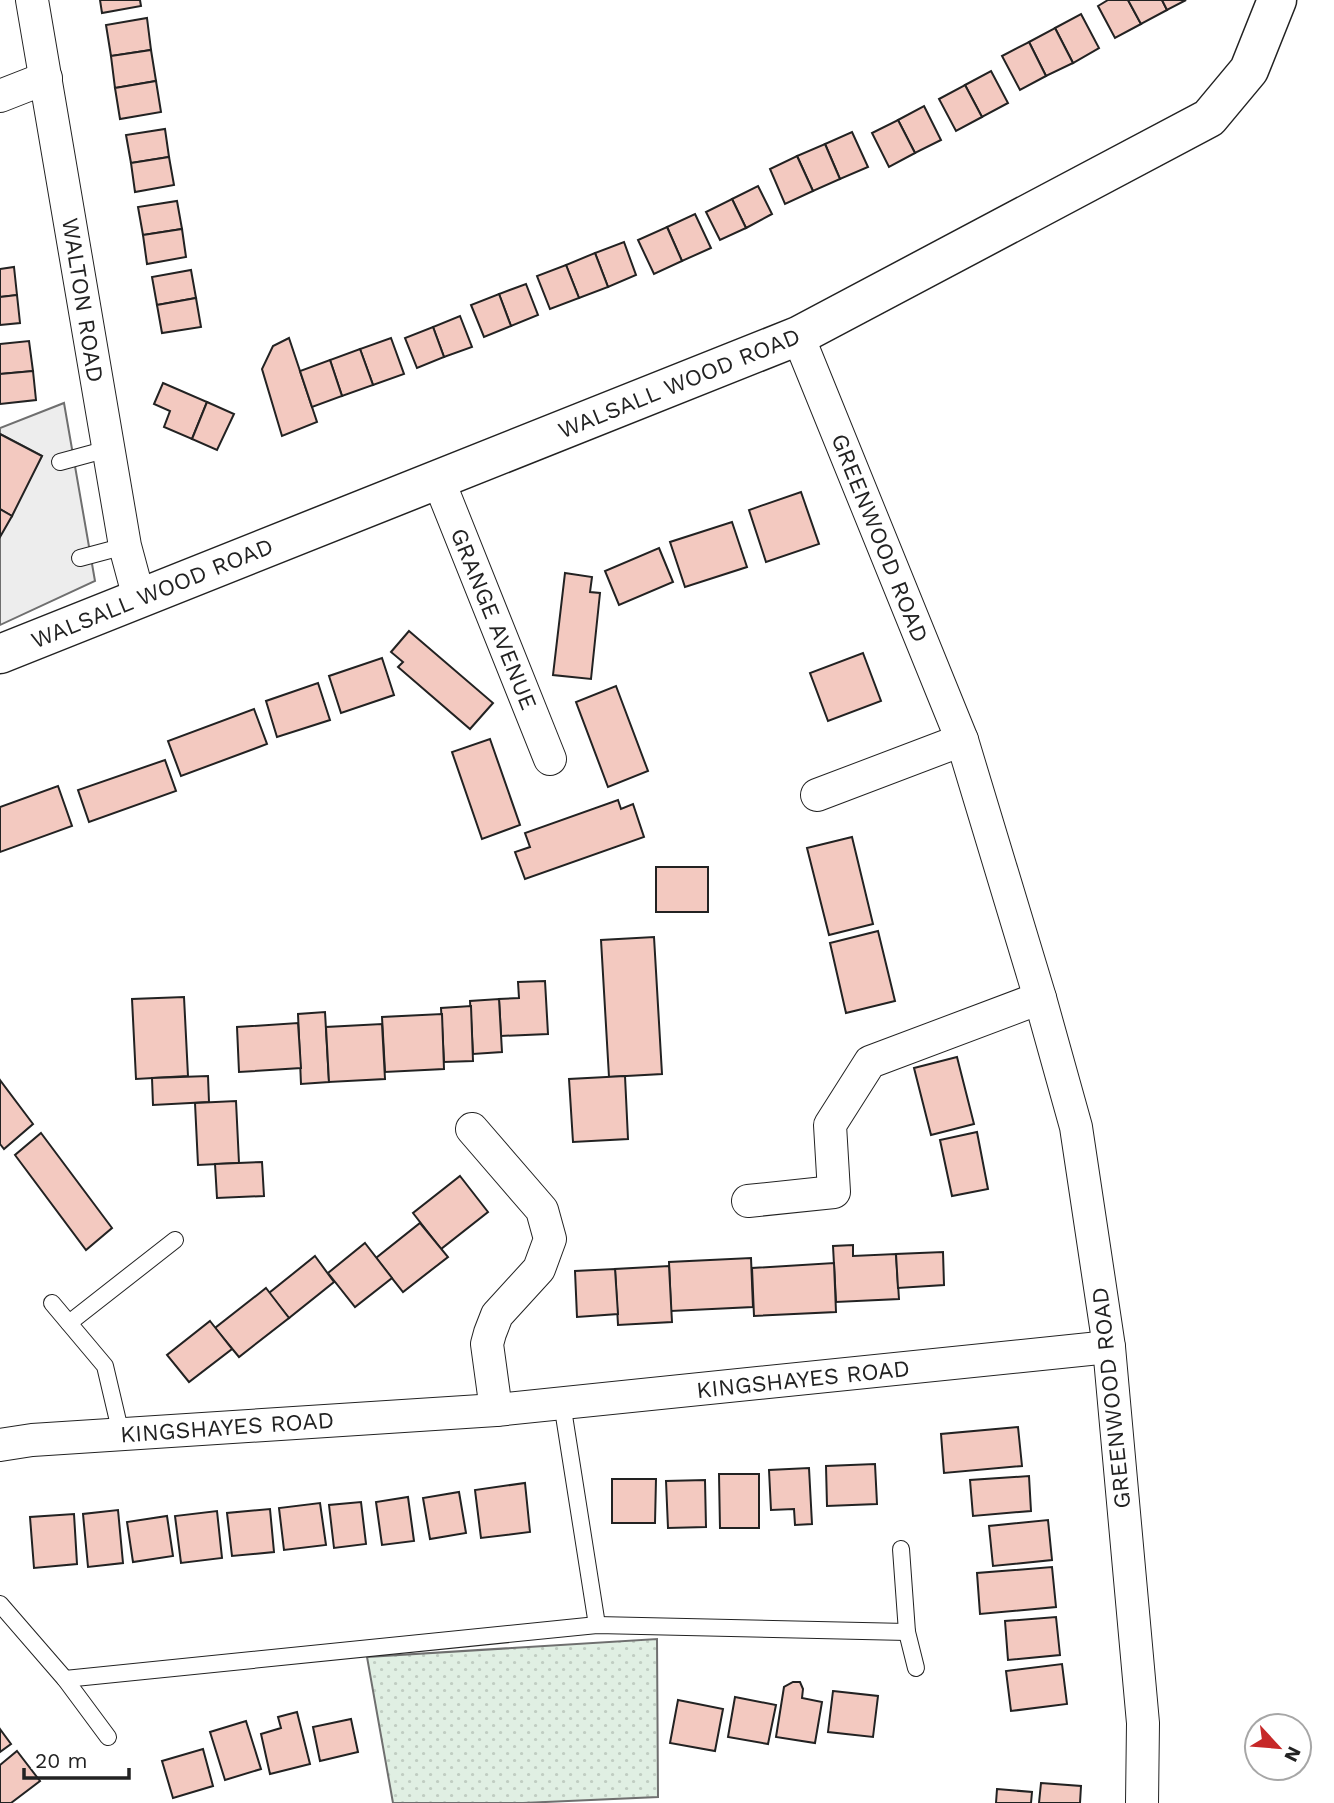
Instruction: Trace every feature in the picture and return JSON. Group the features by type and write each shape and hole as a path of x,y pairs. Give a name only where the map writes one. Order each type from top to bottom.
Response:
{"street":[{"name":"WALTON ROAD","path":"32,0 125,546 139,598"},
{"name":"WALSALL WOOD ROAD","path":"0,654 798,336 1209,118 1249,70 1277,0"},
{"path":"0,96 46,78"},
{"name":"GREENWOOD ROAD","path":"798,336 962,740 1076,1127 1109,1347 1143,1723 1142,1803"},
{"name":"GRANGE AVENUE","path":"438,479 550,759"},
{"path":"817,795 962,740"},
{"path":"748,1201 834,1192 830,1125 870,1062 1040,998"},
{"path":"472,1129 542,1210 550,1239 539,1269 497,1315 490,1333 487,1344 496,1410"},
{"name":"KINGSHAYES ROAD","path":"0,1445 32,1440 496,1410 1109,1347"}],"lane":[{"path":"60,462 108,449"},
{"path":"80,558 125,546"},
{"path":"69,1323 175,1240"},
{"path":"52,1303 105,1366 121,1434"},
{"path":"562,1403 597,1626"},
{"path":"901,1549 907,1632 916,1668"},
{"path":"0,1604 65,1679 108,1737"},
{"path":"65,1679 597,1626 907,1632"}],"green space":[{"path":"657,1639 658,1797 523,1803 393,1803 367,1657"}],"shaded area":[{"path":"64,403 95,581 0,625 0,536 42,456 0,434 0,428"}],"building":[{"path":"100,0 140,0 141,6 102,13"},
{"path":"1108,0 1128,0 1141,24 1115,38 1098,6"},
{"path":"1128,0 1162,0 1167,10 1141,24"},
{"path":"1162,0 1186,0 1167,10"},
{"path":"1081,14 1099,48 1073,63 1055,28"},
{"path":"147,18 151,50 111,56 106,25"},
{"path":"1055,28 1073,63 1046,76 1029,42"},
{"path":"1029,42 1046,76 1020,90 1002,56"},
{"path":"151,50 156,81 115,88 111,56"},
{"path":"991,71 1008,103 982,117 965,85"},
{"path":"156,81 161,112 120,119 115,88"},
{"path":"965,85 982,117 956,131 939,99"},
{"path":"924,106 941,140 915,153 898,120"},
{"path":"898,120 915,153 889,167 872,133"},
{"path":"165,129 169,157 131,163 126,135"},
{"path":"852,132 868,167 840,179 825,144"},
{"path":"825,144 840,179 813,191 797,156"},
{"path":"797,156 813,191 785,204 770,169"},
{"path":"169,157 174,185 135,192 131,163"},
{"path":"758,186 772,214 746,228 732,199"},
{"path":"732,199 746,228 720,240 706,212"},
{"path":"177,201 182,229 143,235 138,207"},
{"path":"695,214 711,248 682,261 667,227"},
{"path":"667,227 682,261 654,274 638,240"},
{"path":"182,229 186,257 147,264 143,235"},
{"path":"624,242 636,275 608,287 595,253"},
{"path":"595,253 608,287 579,298 566,265"},
{"path":"566,265 579,298 550,309 537,276"},
{"path":"14,267 17,295 0,297 0,269"},
{"path":"191,270 196,298 157,305 152,277"},
{"path":"526,284 538,315 511,326 499,294"},
{"path":"499,294 511,326 484,337 471,305"},
{"path":"17,295 20,323 0,325 0,297"},
{"path":"196,298 201,327 162,333 157,305"},
{"path":"460,316 472,347 444,357 433,327"},
{"path":"433,327 444,357 417,368 405,338"},
{"path":"289,338 317,422 282,436 262,369 273,346"},
{"path":"391,338 404,374 373,385 360,349"},
{"path":"29,341 33,371 0,374 0,344"},
{"path":"360,349 373,385 342,396 330,360"},
{"path":"330,360 342,396 312,407 300,371"},
{"path":"33,371 36,400 0,404 0,374"},
{"path":"163,383 207,402 192,439 164,427 170,411 154,404"},
{"path":"207,402 234,414 217,450 192,439"},
{"path":"0,434 42,456 12,516 0,509"},
{"path":"801,492 819,544 766,562 749,510"},
{"path":"0,509 12,516 0,537"},
{"path":"732,522 747,567 685,587 670,542"},
{"path":"659,548 673,582 619,605 605,571"},
{"path":"565,573 592,577 590,592 600,593 591,679 553,675"},
{"path":"409,631 493,703 470,729 398,667 403,662 391,652"},
{"path":"863,653 881,701 828,721 810,673"},
{"path":"382,658 394,695 341,713 329,676"},
{"path":"318,683 330,720 277,737 266,701"},
{"path":"616,686 648,771 608,787 576,702"},
{"path":"254,709 267,744 181,776 168,741"},
{"path":"490,739 520,825 482,839 452,752"},
{"path":"165,760 176,791 89,822 78,790"},
{"path":"58,786 72,826 0,852 0,807"},
{"path":"618,800 621,809 633,804 644,837 525,879 515,852 530,847 525,833"},
{"path":"852,837 873,924 829,935 807,848"},
{"path":"656,867 708,867 708,912 656,912"},
{"path":"878,931 895,1001 846,1013 830,943"},
{"path":"654,937 662,1074 609,1077 601,940"},
{"path":"545,981 548,1034 501,1036 499,999 519,998 518,982"},
{"path":"184,997 188,1076 136,1079 132,999"},
{"path":"499,999 502,1052 473,1054 470,1001"},
{"path":"471,1006 473,1061 444,1062 441,1008"},
{"path":"325,1012 329,1082 301,1084 298,1014"},
{"path":"442,1014 444,1069 385,1072 382,1017"},
{"path":"298,1023 301,1068 239,1072 237,1027"},
{"path":"382,1024 385,1079 329,1082 326,1027"},
{"path":"957,1057 974,1124 931,1135 914,1068"},
{"path":"208,1076 209,1102 153,1105 152,1078"},
{"path":"625,1076 628,1139 573,1142 569,1079"},
{"path":"0,1080 33,1124 4,1149 0,1144"},
{"path":"236,1101 239,1163 198,1165 195,1103"},
{"path":"977,1132 988,1189 952,1196 940,1140"},
{"path":"41,1133 112,1228 86,1250 15,1155"},
{"path":"262,1162 264,1196 217,1198 215,1164"},
{"path":"460,1176 488,1212 441,1249 413,1213"},
{"path":"420,1223 448,1257 403,1292 376,1258"},
{"path":"365,1243 392,1278 355,1307 328,1273"},
{"path":"853,1245 853,1256 896,1254 899,1299 836,1302 833,1246"},
{"path":"943,1252 944,1285 898,1288 896,1254"},
{"path":"315,1256 334,1282 289,1318 269,1293"},
{"path":"751,1258 753,1307 671,1311 669,1262"},
{"path":"834,1263 836,1312 754,1316 752,1268"},
{"path":"669,1266 672,1322 618,1325 615,1269"},
{"path":"615,1269 618,1314 577,1317 575,1271"},
{"path":"266,1288 289,1318 239,1357 215,1328"},
{"path":"210,1321 232,1349 189,1382 167,1355"},
{"path":"1018,1427 1022,1466 944,1473 941,1434"},
{"path":"875,1464 877,1504 827,1506 826,1466"},
{"path":"809,1468 812,1524 795,1525 794,1509 771,1510 769,1470"},
{"path":"719,1474 759,1474 759,1528 720,1528"},
{"path":"1029,1476 1031,1511 973,1516 970,1480"},
{"path":"612,1479 656,1479 655,1523 612,1523"},
{"path":"705,1480 706,1527 668,1528 666,1481"},
{"path":"525,1483 530,1532 481,1538 475,1490"},
{"path":"459,1492 466,1533 430,1539 423,1498"},
{"path":"408,1497 414,1541 382,1545 376,1502"},
{"path":"361,1502 366,1544 334,1548 329,1505"},
{"path":"320,1503 326,1545 284,1550 279,1508"},
{"path":"270,1509 274,1552 232,1556 227,1513"},
{"path":"118,1510 123,1563 88,1567 83,1514"},
{"path":"217,1511 222,1558 181,1563 175,1516"},
{"path":"74,1514 77,1564 34,1568 30,1517"},
{"path":"167,1516 173,1556 133,1562 127,1522"},
{"path":"1048,1520 1052,1560 993,1566 989,1526"},
{"path":"1052,1567 1056,1607 980,1614 977,1573"},
{"path":"1056,1617 1060,1655 1008,1660 1005,1621"},
{"path":"1062,1664 1067,1704 1011,1711 1006,1671"},
{"path":"800,1682 803,1689 802,1698 822,1702 815,1743 776,1737 784,1687"},
{"path":"833,1691 878,1696 873,1737 828,1732"},
{"path":"735,1697 776,1705 768,1744 728,1737"},
{"path":"678,1700 723,1709 715,1751 670,1743"},
{"path":"297,1712 310,1764 270,1774 261,1734 281,1728 278,1717"},
{"path":"351,1719 358,1752 320,1761 313,1727"},
{"path":"246,1721 261,1769 225,1780 210,1732"},
{"path":"0,1729 11,1744 0,1752"},
{"path":"203,1749 213,1786 173,1798 162,1761"},
{"path":"17,1751 40,1781 11,1803 0,1803 0,1765"},
{"path":"1041,1783 1081,1786 1080,1803 1039,1803"},
{"path":"997,1789 1032,1792 1031,1803 996,1803"}]}
